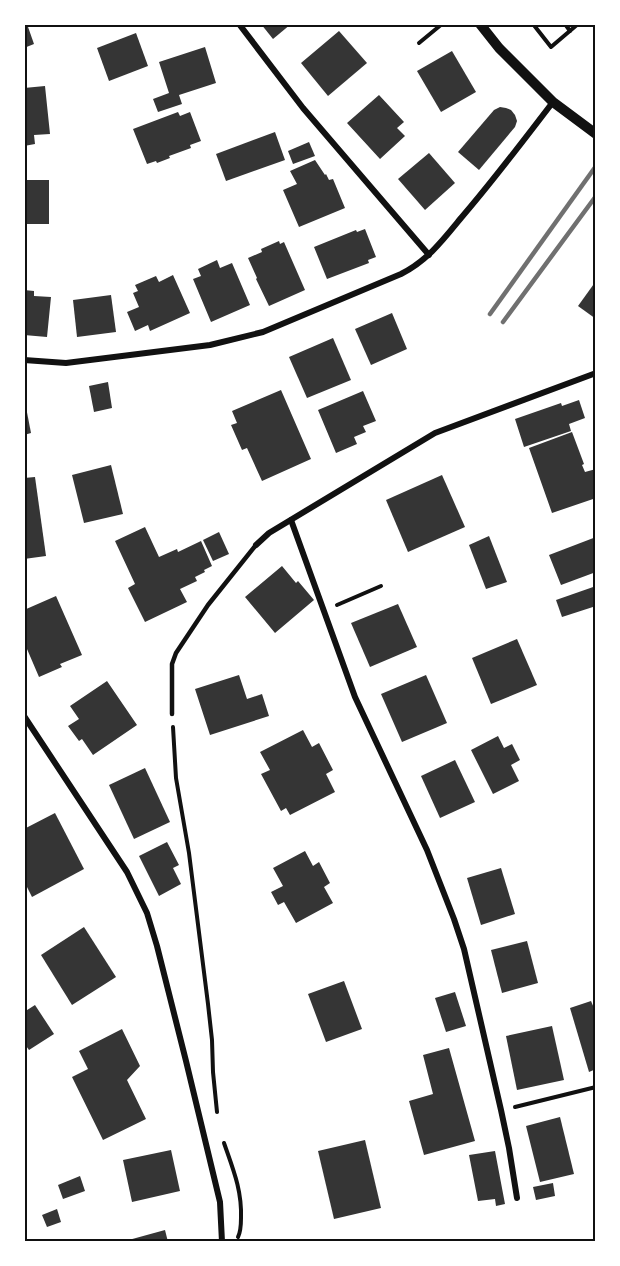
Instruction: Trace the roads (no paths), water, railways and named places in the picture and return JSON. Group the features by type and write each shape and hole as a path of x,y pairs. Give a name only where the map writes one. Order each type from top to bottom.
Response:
{"street":[{"path":"239,24 303,108 429,255"},
{"path":"480,24 498,48 556,104 596,134"},
{"path":"24,360 66,363 210,345 263,332 401,274 429,255 556,104"},
{"path":"256,545 269,533 435,433 596,373"},
{"path":"291,520 355,697 427,850 454,919 464,950 501,1110 517,1198"},
{"path":"24,716 127,872 147,913 220,1202 222,1242"}],"lane":[{"path":"172,714 172,664 176,653 208,605 256,545"}],"railway":[{"path":"490,314 596,166"},
{"path":"503,322 596,196"}]}
